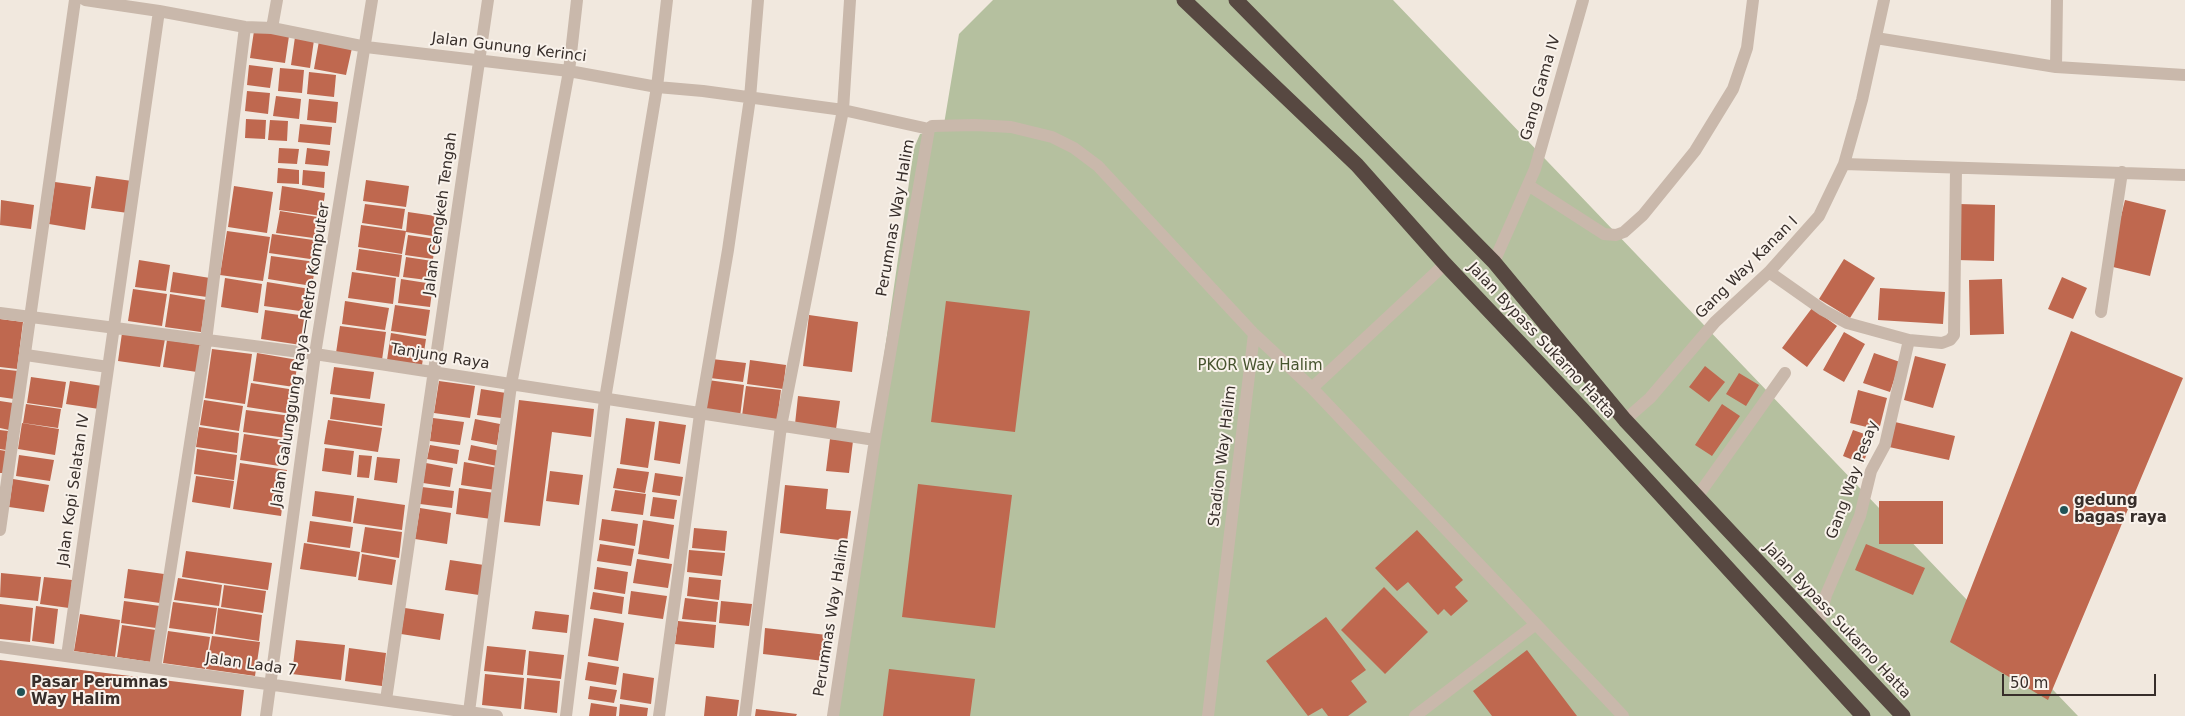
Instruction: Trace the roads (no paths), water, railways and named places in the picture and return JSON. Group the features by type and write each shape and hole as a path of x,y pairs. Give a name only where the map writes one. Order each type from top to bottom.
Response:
{"highway":[{"name":"Jalan Bypass Sukarno Hatta","path":"1184,0 1357,165 1445,264 1583,410 1863,716"},
{"name":"Jalan Bypass Sukarno Hatta","path":"1236,0 1494,262 1625,420 1903,716"}],"street":[{"path":"0,530 32,318 75,0"},
{"name":"Jalan Gunung Kerinci","path":"85,0 245,27 272,28 366,46 569,71 657,87 843,110 929,129"},
{"path":"272,28 276,0"},
{"name":"Jalan Galunggung Raya—Retro Komputer","path":"266,716 315,354 372,0"},
{"name":"Jalan Cengkeh Tengah","path":"386,700 488,0"},
{"path":"469,712 511,385 569,71 577,0"},
{"path":"566,716 605,399 657,87 667,0"},
{"path":"659,716 700,414 728,250 750,98 758,0"},
{"path":"745,716 781,426 843,110 850,0"},
{"name":"Gang Gama IV","path":"1494,262 1535,169 1583,0"},
{"path":"1528,185 1604,234 1616,235 1624,232 1643,215 1695,151 1733,89 1747,48 1753,0"},
{"name":"Gang Way Kanan I","path":"1625,420 1650,398 1715,322 1769,272 1820,216 1844,164 1884,0"},
{"path":"2056,66 2057,0"},
{"name":"Jalan Kopi Selatan IV","path":"67,656 159,11"},
{"path":"155,668 206,341 245,27"},
{"path":"1876,38 2056,66 2185,76"},
{"name":"Perumnas Way Halim","path":"833,716 875,440 929,129 932,126 975,125 1011,127 1052,137 1074,148 1098,166 1119,187 1254,334"},
{"path":"1844,164 2185,175"},
{"path":"1769,272 1823,310 1847,323 1909,340 1942,343 1954,335 1956,168"},
{"path":"2100,312 2122,172"},
{"path":"1312,388 1445,264"},
{"name":"Tanjung Raya","path":"0,313 315,354 875,440"},
{"path":"1254,334 1312,388 1623,716"},
{"name":"Stadion Way Halim","path":"1208,716 1254,334"},
{"name":"Gang Way Pesay","path":"1818,627 1826,594 1860,516 1871,471 1886,445 1909,340"},
{"path":"26,355 108,367"},
{"path":"1697,497 1785,374"},
{"path":"1416,716 1536,624"},
{"name":"Jalan Lada 7","path":"0,647 497,716"}],"place":[{"name":"gedung bagas raya","path":"2064,510"},
{"name":"Pasar Perumnas Way Halim","path":"21,692"}],"park label":[{"name":"PKOR Way Halim","path":"1260,366"}]}
